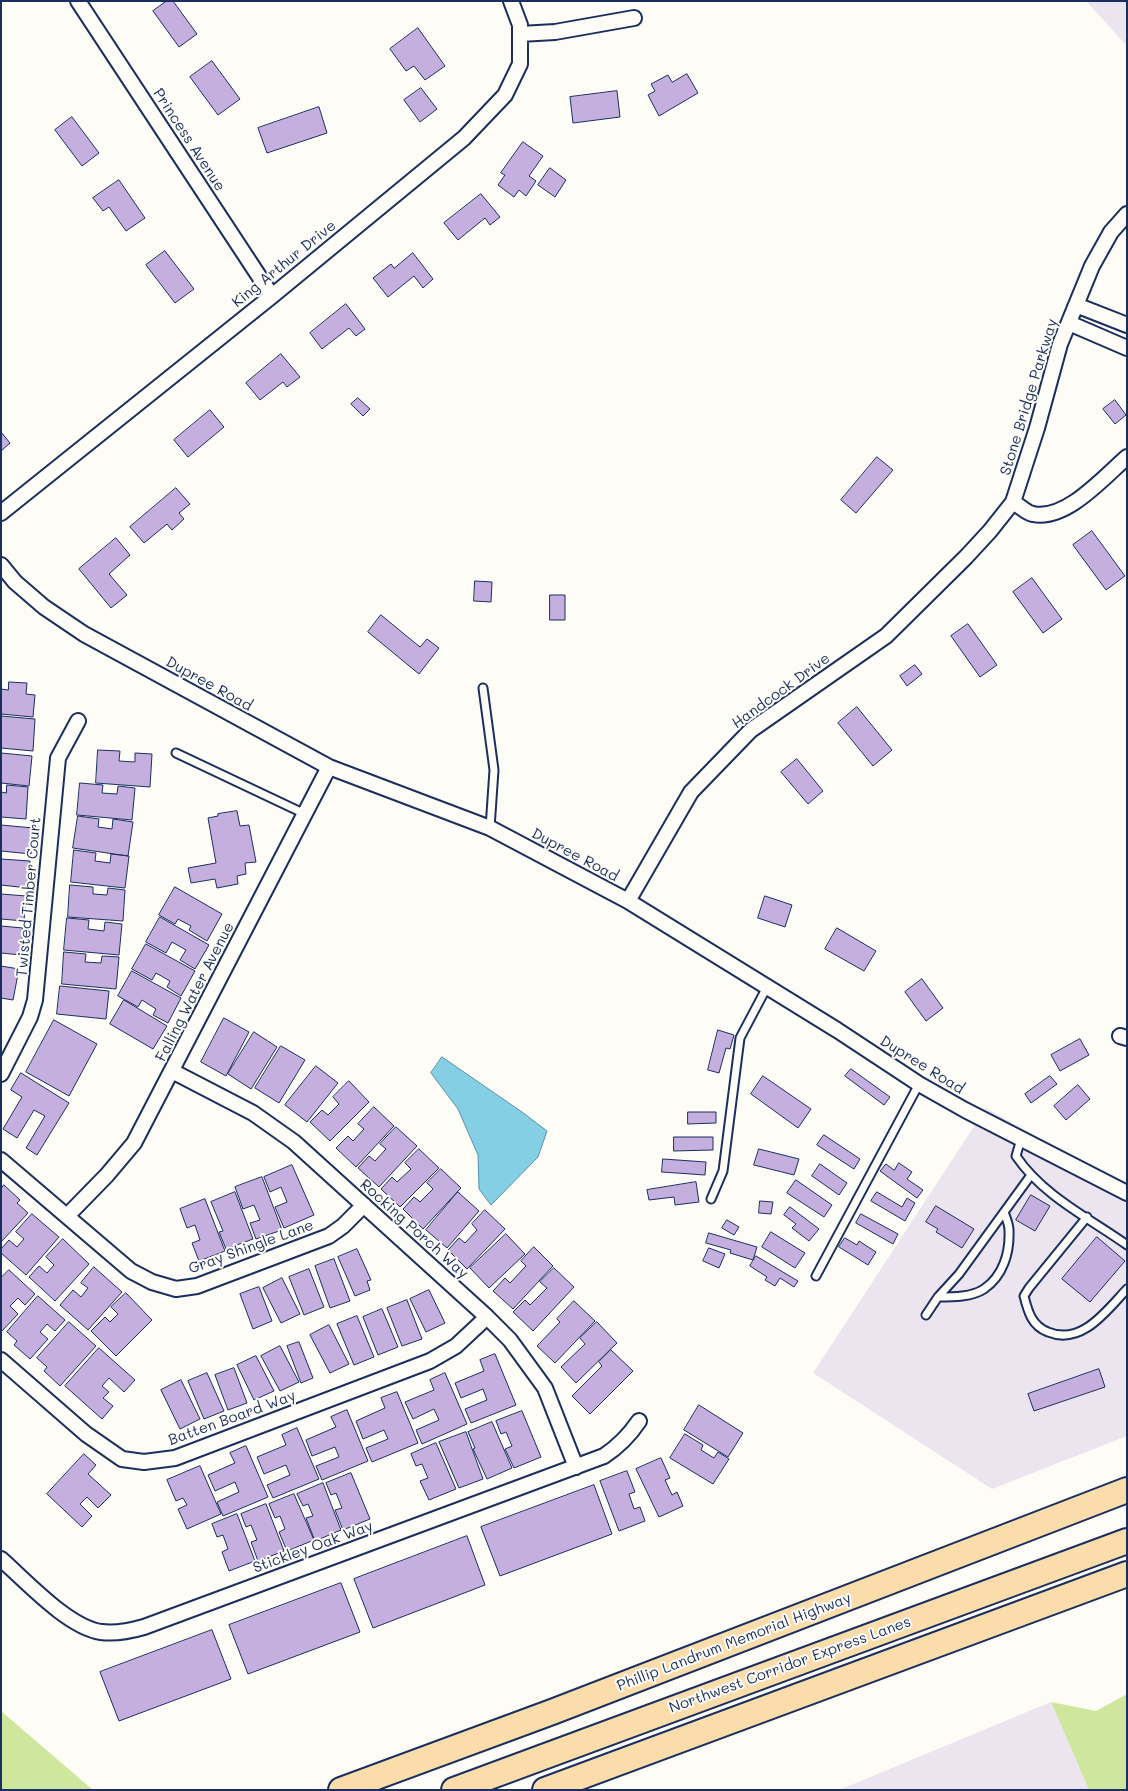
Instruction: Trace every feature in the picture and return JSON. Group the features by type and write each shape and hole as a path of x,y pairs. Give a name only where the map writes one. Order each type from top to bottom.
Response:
{"highway":[{"name":"Phillip Landrum Memorial Highway","path":"341,1790 562,1708 1127,1490"},
{"name":"Northwest Corridor Express Lanes","path":"454,1790 1127,1541"},
{"path":"545,1790 1127,1574"}],"street":[{"name":"Princess Avenue","path":"78,1 272,296"},
{"name":"King Arthur Drive","path":"1,513 272,296 464,138 505,95 520,64 520,25 511,1"},
{"path":"520,34 555,32 634,18"},
{"name":"Stone Bridge Parkway","path":"966,557 1013,502 1037,428 1060,344 1097,257 1111,232 1127,214"},
{"path":"1076,305 1127,325"},
{"path":"1069,323 1127,348"},
{"path":"1013,502 1031,514 1045,515 1072,505 1127,457"},
{"name":"Handcock Drive","path":"628,901 691,792 751,730 886,636 966,557"},
{"name":"Dupree Road","path":"1,565 15,582 44,607 84,634 329,767 490,828 628,901 919,1084 965,1110 1127,1193"},
{"name":"Twisted Timber Court","path":"1,1074 30,1017 35,1000 58,758 78,721"},
{"name":"Falling Water Avenue","path":"67,1216 134,1143 329,767"},
{"name":"Rocking Porch Way","path":"172,1071 274,1126 487,1317 510,1340 545,1388 576,1466"},
{"name":"Gray Shingle Lane","path":"1,1160 131,1271 152,1282 176,1289 197,1286 329,1236 343,1226 364,1205"},
{"name":"Batten Board Way","path":"1,1360 86,1434 122,1459 144,1462 175,1458 430,1361 456,1346 487,1317"},
{"name":"Stickley Oak Way","path":"1,1559 66,1616 82,1626 102,1632 123,1632 144,1627 604,1456 618,1448 630,1436 639,1421"}],"lane":[{"path":"483,688 494,770 490,828"},
{"path":"176,753 305,814"},
{"path":"711,1199 722,1171 740,1038 767,987"},
{"path":"816,1276 919,1084"},
{"path":"1021,1139 1016,1156 1030,1174 1050,1193 1127,1245"},
{"path":"926,1315 938,1296 959,1274 1030,1174"},
{"path":"938,1296 961,1296 983,1290 1002,1272 1008,1252 1009,1229 1004,1212"},
{"path":"1087,1218 1024,1296 1028,1314 1040,1329 1058,1336 1077,1334 1093,1324 1127,1289"}],"shaded area":[{"path":"1086,1 1127,1 1127,46"},
{"path":"986,1108 1087,1166 1127,1192 1127,1436 992,1489 813,1373"},
{"path":"1051,1702 1089,1790 839,1790"}],"green space":[{"path":"1127,1694 1127,1790 1089,1790 1051,1702 1096,1711"},
{"path":"1,1711 93,1790 1,1790"}],"water":[{"path":"442,1057 547,1131 538,1157 491,1205 479,1189 478,1155 458,1109 431,1073"}],"building":[{"path":"167,1 173,1 197,34 179,47 153,11"},
{"path":"418,28 445,66 425,80 414,66 406,71 390,49"},
{"path":"212,61 240,99 218,115 190,77"},
{"path":"687,74 698,93 659,116 648,95 655,91 651,84 668,75 672,82"},
{"path":"421,88 437,109 420,122 404,100"},
{"path":"617,91 620,117 573,123 570,97"},
{"path":"319,107 327,133 267,153 258,128"},
{"path":"72,117 99,153 82,166 55,130"},
{"path":"523,142 543,156 529,176 536,181 526,196 519,190 514,197 498,185 505,175 501,173"},
{"path":"550,168 566,180 555,197 538,185"},
{"path":"119,180 145,218 126,231 109,207 103,211 93,198"},
{"path":"481,194 500,217 490,225 485,218 458,240 444,223"},
{"path":"165,251 194,289 175,303 146,265"},
{"path":"413,253 433,279 423,288 414,276 388,297 373,278 391,264 394,268"},
{"path":"346,304 365,329 356,336 349,328 322,349 310,333"},
{"path":"281,354 300,377 287,387 283,382 260,400 246,383"},
{"path":"358,398 370,409 363,416 351,404"},
{"path":"1115,400 1126,415 1115,424 1103,409"},
{"path":"210,410 224,427 188,457 174,440"},
{"path":"1,432 10,443 1,451"},
{"path":"877,457 893,470 856,513 841,500"},
{"path":"176,488 190,504 179,513 184,519 172,530 167,524 144,543 130,527"},
{"path":"1092,531 1125,576 1106,590 1073,545"},
{"path":"116,538 130,555 109,574 127,595 111,608 79,569"},
{"path":"1032,578 1062,619 1043,633 1013,592"},
{"path":"475,581 492,582 491,602 474,601"},
{"path":"550,595 565,595 565,620 550,620"},
{"path":"381,615 420,647 427,639 439,648 419,674 368,632"},
{"path":"968,624 997,665 980,677 951,636"},
{"path":"915,665 922,674 907,686 900,676"},
{"path":"9,682 27,683 26,694 35,695 33,717 1,714 1,689 8,690"},
{"path":"857,707 892,750 873,766 838,723"},
{"path":"1,716 35,719 33,751 1,748"},
{"path":"98,750 120,751 119,761 135,762 135,753 152,754 150,787 96,783"},
{"path":"1,753 32,756 29,786 1,783"},
{"path":"797,759 823,791 808,804 781,772"},
{"path":"80,783 103,785 102,793 117,794 118,786 135,788 132,820 77,815"},
{"path":"7,785 28,787 26,819 1,817 1,792 6,793"},
{"path":"237,811 240,826 249,825 256,862 245,863 246,874 237,876 238,884 217,888 215,879 191,883 188,868 216,863 208,818 218,816 218,814"},
{"path":"78,816 99,819 98,827 112,829 113,819 133,822 128,856 73,848"},
{"path":"1,825 33,828 31,854 1,851"},
{"path":"74,850 96,853 95,861 110,863 111,854 129,856 125,888 71,882"},
{"path":"1,859 30,861 28,888 1,885"},
{"path":"70,885 93,887 93,894 107,895 108,888 125,890 123,921 68,917"},
{"path":"175,887 222,914 207,941 189,930 191,926 178,919 175,924 159,915"},
{"path":"1,894 26,896 24,921 1,919"},
{"path":"765,896 792,905 785,927 758,918"},
{"path":"160,917 209,945 195,969 180,960 186,950 172,942 166,953 146,942"},
{"path":"67,918 89,920 88,929 104,931 105,922 122,924 119,955 64,950"},
{"path":"1,926 23,928 21,955 1,953"},
{"path":"837,928 876,951 864,971 825,949"},
{"path":"146,944 195,971 181,996 167,987 170,981 156,973 152,980 132,969"},
{"path":"64,952 86,954 85,962 101,963 102,956 119,957 116,989 62,984"},
{"path":"1,966 19,969 13,1000 1,998"},
{"path":"132,971 181,998 168,1023 153,1015 156,1009 142,1000 138,1007 118,996"},
{"path":"922,979 943,1008 926,1021 905,992"},
{"path":"60,986 109,991 106,1019 57,1014"},
{"path":"124,1000 167,1026 153,1049 110,1024"},
{"path":"224,1018 249,1032 226,1076 201,1062"},
{"path":"54,1020 97,1044 69,1096 26,1072"},
{"path":"718,1030 734,1035 730,1049 726,1048 719,1073 708,1070"},
{"path":"254,1032 277,1047 251,1089 228,1074"},
{"path":"1080,1039 1089,1055 1060,1071 1051,1055"},
{"path":"281,1046 305,1060 279,1103 255,1088"},
{"path":"316,1066 338,1083 307,1122 285,1105"},
{"path":"851,1069 890,1097 884,1105 845,1076"},
{"path":"21,1073 69,1103 37,1155 26,1148 45,1116 34,1110 17,1138 3,1129 22,1097 11,1090"},
{"path":"763,1076 811,1109 798,1128 751,1094"},
{"path":"1050,1076 1057,1084 1031,1103 1025,1094"},
{"path":"349,1081 369,1102 330,1141 310,1122 322,1110 328,1115 339,1104 333,1097"},
{"path":"1078,1085 1090,1099 1066,1120 1054,1106"},
{"path":"374,1107 394,1126 356,1167 336,1148 348,1136 353,1141 364,1129 358,1124"},
{"path":"688,1112 716,1112 716,1123 688,1124"},
{"path":"396,1127 417,1146 379,1187 358,1168 369,1156 375,1161 386,1149 380,1144"},
{"path":"824,1135 860,1159 854,1169 817,1145"},
{"path":"674,1137 713,1137 713,1150 674,1151"},
{"path":"419,1149 439,1168 400,1207 381,1189 392,1177 397,1182 411,1169 405,1163"},
{"path":"759,1149 799,1159 794,1175 754,1165"},
{"path":"663,1159 706,1162 705,1175 662,1172"},
{"path":"899,1163 912,1172 907,1179 923,1190 917,1198 880,1171 886,1164 894,1170"},
{"path":"820,1164 847,1183 839,1195 812,1176"},
{"path":"292,1165 314,1215 284,1228 275,1207 287,1202 281,1187 270,1192 264,1177"},
{"path":"441,1169 461,1188 423,1229 403,1209 414,1197 420,1202 433,1189 427,1183"},
{"path":"262,1177 282,1230 256,1239 250,1223 260,1220 254,1205 243,1209 235,1187"},
{"path":"796,1180 832,1205 824,1217 787,1193"},
{"path":"696,1182 699,1202 675,1205 674,1197 649,1200 647,1190"},
{"path":"4,1185 20,1200 17,1203 28,1213 1,1242 1,1189"},
{"path":"235,1192 253,1239 226,1249 219,1232 223,1231 211,1202"},
{"path":"458,1192 479,1211 447,1248 426,1230"},
{"path":"877,1192 902,1207 907,1198 915,1203 905,1221 871,1201"},
{"path":"1031,1195 1050,1206 1035,1231 1016,1220"},
{"path":"205,1199 225,1251 199,1261 192,1243 200,1240 195,1225 187,1228 180,1209"},
{"path":"760,1201 773,1202 771,1214 759,1213"},
{"path":"936,1206 974,1229 962,1248 936,1232 938,1229 926,1222"},
{"path":"790,1207 819,1229 809,1241 792,1228 796,1224 784,1215"},
{"path":"485,1210 505,1229 467,1269 448,1250 459,1238 465,1243 477,1230 472,1224"},
{"path":"32,1214 59,1237 26,1275 1,1253 1,1249 9,1240 17,1247 24,1239 16,1232"},
{"path":"861,1214 898,1234 893,1244 856,1223"},
{"path":"727,1220 739,1227 734,1235 722,1228"},
{"path":"771,1232 805,1253 795,1268 762,1247"},
{"path":"709,1233 757,1247 753,1260 730,1253 731,1250 706,1243"},
{"path":"506,1234 525,1254 489,1288 470,1268"},
{"path":"1097,1237 1125,1261 1090,1302 1062,1279"},
{"path":"845,1238 857,1245 859,1241 876,1252 868,1265 839,1247"},
{"path":"63,1239 89,1264 55,1301 29,1277 39,1266 47,1273 54,1265 46,1257"},
{"path":"534,1247 553,1266 513,1309 493,1291 505,1278 510,1283 526,1266 521,1261"},
{"path":"709,1248 725,1254 719,1268 703,1261"},
{"path":"357,1249 371,1280 367,1281 370,1290 355,1296 338,1257"},
{"path":"756,1256 798,1281 794,1287 780,1278 775,1286 765,1280 767,1277 750,1266"},
{"path":"334,1259 350,1301 330,1308 315,1266"},
{"path":"94,1267 122,1292 88,1330 60,1305 73,1290 81,1297 88,1288 81,1283"},
{"path":"554,1268 574,1287 533,1331 513,1312 525,1300 530,1305 547,1288 540,1282"},
{"path":"309,1269 324,1307 304,1315 289,1277"},
{"path":"9,1270 35,1294 25,1305 18,1298 10,1306 18,1314 1,1332 1,1278"},
{"path":"282,1278 300,1314 281,1323 263,1288"},
{"path":"259,1287 272,1321 253,1329 240,1294"},
{"path":"429,1290 445,1323 426,1332 410,1299"},
{"path":"126,1293 152,1320 116,1356 91,1331 105,1317 110,1322 118,1314 111,1307"},
{"path":"38,1296 65,1320 55,1331 47,1324 40,1332 48,1339 30,1359 14,1345 17,1341 7,1332"},
{"path":"407,1300 422,1339 402,1346 387,1308"},
{"path":"574,1301 595,1321 555,1363 537,1346 560,1322 557,1319"},
{"path":"382,1309 398,1347 378,1355 363,1317"},
{"path":"357,1316 374,1357 354,1365 337,1324"},
{"path":"69,1322 96,1346 60,1386 44,1371 47,1367 37,1358"},
{"path":"597,1322 617,1343 576,1383 561,1367 585,1344 580,1338"},
{"path":"329,1325 349,1364 330,1373 310,1335"},
{"path":"299,1342 313,1378 301,1383 287,1346"},
{"path":"280,1346 299,1382 280,1391 261,1356"},
{"path":"99,1348 135,1380 124,1392 109,1378 102,1386 109,1392 103,1398 113,1406 102,1419 65,1386"},
{"path":"611,1350 633,1371 590,1414 572,1396 602,1366 599,1362"},
{"path":"495,1354 516,1405 471,1423 465,1409 487,1400 483,1389 461,1398 455,1383 484,1371 480,1360"},
{"path":"256,1356 274,1391 254,1400 237,1365"},
{"path":"234,1368 247,1403 228,1410 215,1375"},
{"path":"1099,1369 1105,1387 1034,1411 1028,1394"},
{"path":"207,1373 224,1411 204,1419 188,1381"},
{"path":"445,1373 467,1424 422,1444 416,1430 439,1420 434,1409 413,1419 405,1402 434,1390 430,1380"},
{"path":"181,1380 200,1419 180,1429 161,1390"},
{"path":"397,1392 418,1443 372,1462 366,1448 388,1439 384,1430 363,1439 356,1421 385,1408 381,1398"},
{"path":"699,1405 743,1433 728,1457 684,1430"},
{"path":"347,1410 368,1461 322,1480 316,1466 339,1457 335,1447 312,1456 306,1440 336,1427 331,1417"},
{"path":"522,1411 541,1457 514,1468 505,1449 512,1446 506,1432 501,1434 496,1421"},
{"path":"492,1422 512,1468 487,1479 473,1449 475,1448 468,1432"},
{"path":"297,1428 319,1479 273,1498 267,1485 290,1475 286,1465 264,1474 257,1457 286,1445 282,1435"},
{"path":"466,1432 483,1479 459,1488 439,1442"},
{"path":"685,1434 703,1445 701,1450 714,1458 718,1452 729,1459 713,1484 670,1458"},
{"path":"436,1443 456,1489 429,1500 420,1481 428,1478 422,1464 416,1466 411,1454"},
{"path":"246,1446 268,1497 223,1516 217,1502 239,1492 235,1482 215,1491 208,1475 235,1463 230,1453"},
{"path":"84,1454 96,1465 88,1474 111,1495 98,1508 87,1497 80,1504 92,1516 82,1527 47,1494"},
{"path":"661,1458 670,1478 665,1480 672,1495 677,1492 683,1506 659,1517 636,1469"},
{"path":"200,1466 221,1514 187,1529 178,1509 187,1505 183,1498 176,1501 167,1480"},
{"path":"627,1471 635,1492 629,1494 634,1509 640,1507 645,1521 619,1531 600,1481"},
{"path":"351,1473 370,1519 343,1530 335,1510 342,1508 336,1493 331,1495 326,1483"},
{"path":"323,1483 341,1530 315,1541 306,1518 313,1516 308,1504 303,1506 297,1494"},
{"path":"594,1485 612,1534 500,1576 481,1527"},
{"path":"294,1494 314,1540 287,1551 279,1532 285,1529 280,1516 275,1518 269,1504"},
{"path":"266,1504 284,1551 258,1561 251,1542 257,1540 251,1525 246,1527 241,1514"},
{"path":"237,1514 255,1561 229,1571 222,1552 228,1549 223,1535 217,1537 212,1524"},
{"path":"467,1536 485,1585 373,1628 354,1579"},
{"path":"341,1583 360,1632 248,1674 229,1625"},
{"path":"212,1630 231,1679 119,1721 100,1672"}]}
